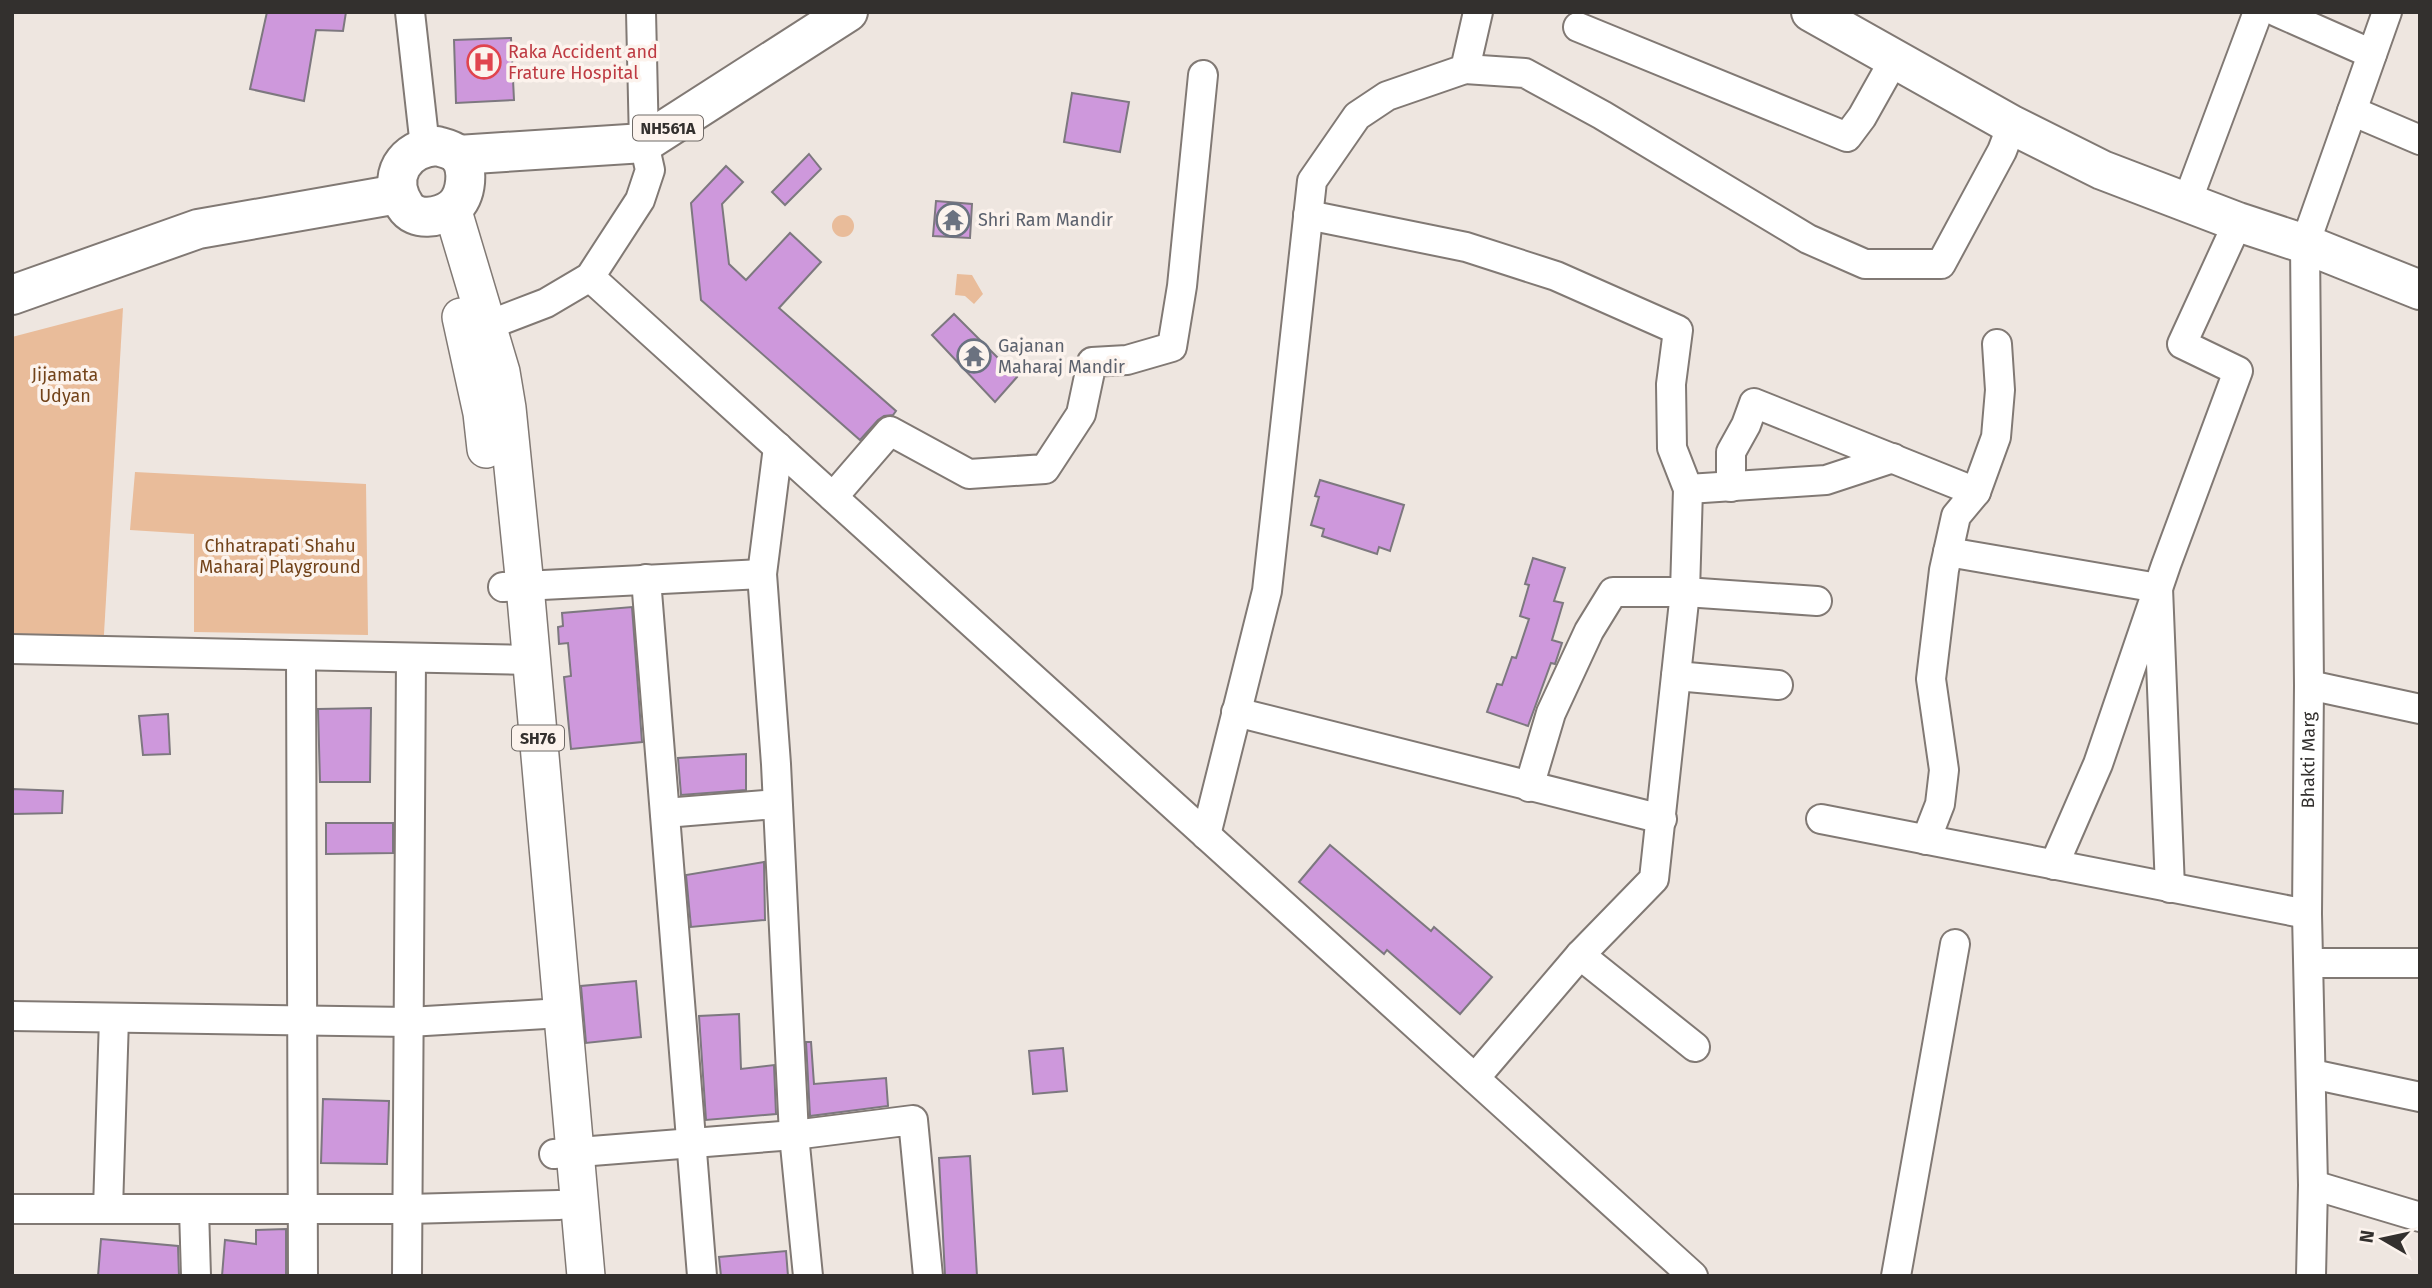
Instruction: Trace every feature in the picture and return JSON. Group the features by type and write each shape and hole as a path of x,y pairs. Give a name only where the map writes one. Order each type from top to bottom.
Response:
{"highway":[{"name":"NH561A","path":"442,151 644,144 848,12"},
{"path":"1811,12 2012,125 2102,170 2238,222 2305,244 2420,290"},
{"path":"415,151 442,151 464,167 461,197 443,212 416,216 409,212 398,194 399,169 415,151"},
{"path":"12,295 198,229 398,194"}],"main road":[{"name":"SH76","path":"443,212 476,330 482,413 514,586 564,1153 586,1276"},
{"name":"SH76","path":"564,1153 559,1205 566,1276"}],"street":[{"path":"410,12 442,151"},
{"path":"476,330 546,303 590,277 640,200 650,170 644,144 641,12"},
{"path":"1465,69 1478,12"},
{"path":"2187,202 2258,12"},
{"path":"2277,12 2372,54"},
{"name":"Bhakti Marg","path":"2311,1276 2313,1185 2307,914 2309,685 2305,244 2387,12"},
{"path":"1578,27 1847,137 1862,117 1895,60"},
{"path":"1206,835 1267,591 1312,181 1357,116 1387,96 1465,69 1524,73 1602,115 1808,239 1865,264 1941,264 2002,151 2012,125"},
{"path":"832,497 890,431 969,474 1045,469 1081,414 1092,362 1127,360 1172,347 1182,286 1203,75"},
{"path":"2352,111 2420,140"},
{"path":"1308,215 1466,247 1556,276 1678,330 1671,384 1672,448 1688,489 1685,592 1654,879 1580,955 1475,1078"},
{"path":"2054,865 2098,764 2158,588 2238,371 2182,344 2238,222"},
{"path":"590,277 1693,1276"},
{"path":"1926,840 1940,804 1944,770 1931,679 1948,552 1956,516 1976,492 1996,437 2000,390 1997,344"},
{"path":"1731,487 1731,452 1746,425 1754,403 1976,492"},
{"path":"778,447 762,574 794,1135 808,1276"},
{"path":"1688,489 1826,480 1893,458"},
{"path":"1948,552 2158,588"},
{"path":"514,586 762,574"},
{"path":"646,579 702,1276"},
{"path":"2158,588 2171,888"},
{"path":"1529,787 1551,713 1588,631 1613,592 1685,592 1817,601"},
{"path":"12,649 521,660"},
{"path":"301,656 303,1276"},
{"path":"407,1276 411,658"},
{"path":"1676,676 1778,685"},
{"path":"2309,685 2420,709"},
{"path":"1236,712 1662,819"},
{"path":"664,813 777,804"},
{"path":"1821,819 2307,914"},
{"path":"1896,1276 1955,944"},
{"path":"1580,955 1695,1047"},
{"path":"2310,963 2420,963"},
{"path":"12,1016 409,1021 552,1014"},
{"path":"108,1209 114,1018"},
{"path":"2312,1074 2420,1097"},
{"path":"564,1153 794,1135 913,1120 928,1276"},
{"path":"2313,1185 2420,1217"},
{"path":"12,1209 408,1209 559,1205"},
{"path":"194,1209 197,1276"}],"green space":[{"path":"843,215 851,218 854,226 851,234 843,237 835,234 832,226 835,218"},
{"path":"957,274 972,275 983,294 974,304 965,296 955,295"},
{"name":"Jijamata Udyan","path":"123,308 103,651 12,642 12,337"},
{"name":"Chhatrapati Shahu Maharaj Playground","path":"135,472 366,484 368,635 194,632 194,534 130,530"}],"building":[{"path":"267,12 346,12 343,31 316,30 304,101 250,89"},
{"path":"511,38 514,100 456,103 454,40"},
{"path":"1072,93 1129,102 1120,152 1064,142"},
{"path":"809,154 821,169 785,205 772,192"},
{"path":"726,166 743,182 722,204 729,264 746,280 790,233 821,262 779,308 896,411 893,415 878,420 860,440 701,300 691,203"},
{"name":"Shri Ram Mandir","path":"936,201 972,204 970,238 933,236"},
{"name":"Gajanan Maharaj Mandir","path":"954,314 1017,377 995,402 932,335"},
{"path":"1320,480 1404,505 1390,551 1379,547 1377,554 1322,536 1324,529 1311,525 1319,497 1315,496"},
{"path":"1533,558 1565,568 1554,601 1563,603 1552,640 1562,643 1555,664 1551,663 1528,726 1487,712 1497,684 1502,685 1512,657 1516,658 1529,619 1520,616 1529,585 1525,584"},
{"path":"632,607 642,742 571,749 564,677 571,676 568,643 559,644 558,627 563,626 562,613"},
{"path":"371,708 370,782 320,782 318,709"},
{"path":"168,714 170,754 143,755 139,716"},
{"path":"746,754 746,790 681,795 678,758"},
{"path":"12,789 63,791 62,813 12,814"},
{"path":"326,823 393,823 393,853 326,854"},
{"path":"1330,845 1431,931 1434,927 1492,977 1460,1014 1387,950 1384,954 1299,882"},
{"path":"764,862 765,920 691,927 686,875"},
{"path":"636,981 641,1037 586,1043 581,986"},
{"path":"739,1014 741,1069 774,1065 776,1114 706,1120 699,1016"},
{"path":"806,1042 811,1042 814,1084 886,1078 888,1106 810,1116"},
{"path":"1063,1048 1067,1091 1033,1094 1029,1051"},
{"path":"323,1099 389,1101 387,1164 321,1163"},
{"path":"970,1156 977,1276 945,1276 939,1158"},
{"path":"286,1229 286,1276 222,1276 225,1240 256,1244 256,1230"},
{"path":"101,1239 178,1246 179,1276 98,1276"},
{"path":"786,1251 788,1276 721,1276 719,1257"}],"place":[{"name":"Raka Accident and Frature Hospital","path":"484,62"},
{"name":"Shri Ram Mandir","path":"953,220"},
{"name":"Gajanan Maharaj Mandir","path":"974,356"}]}
